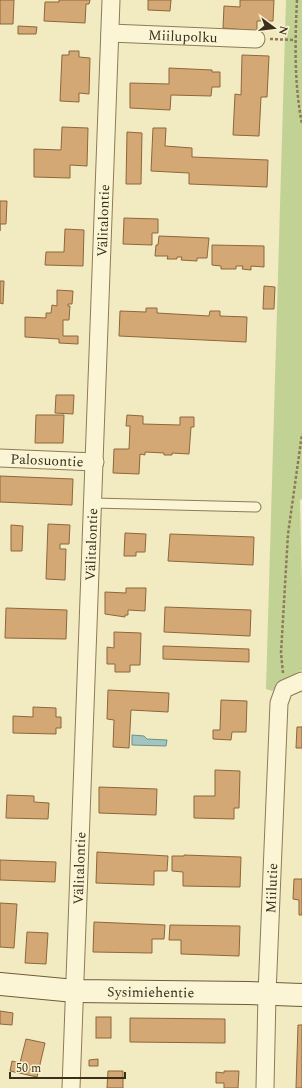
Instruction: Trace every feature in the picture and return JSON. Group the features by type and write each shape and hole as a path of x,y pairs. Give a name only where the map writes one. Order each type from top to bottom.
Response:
{"street":[{"name":"Välitalontie","path":"71,1088 111,0"},
{"name":"Miilupolku","path":"110,33 256,39"},
{"name":"Palosuontie","path":"0,458 94,462"},
{"path":"284,689 302,680"},
{"name":"Miilutie","path":"265,1088 267,994 279,703 284,689"},
{"name":"Sysimiehentie","path":"0,984 75,991 302,995"}],"lane":[{"path":"93,503 256,507"}],"path":[{"path":"297,0 296,40 302,124"},
{"path":"256,39 296,40"},
{"path":"284,689 281,653 288,534 302,434"}],"green space":[{"path":"286,0 302,0 302,499 300,500 302,670 284,680 272,691 266,689"}],"water":[{"path":"132,735 144,736 147,739 167,740 166,746 132,745"}],"building":[{"path":"0,0 14,0 13,24 0,24"},
{"path":"59,0 90,0 89,4 86,4 85,23 44,21 45,2 59,2"},
{"path":"148,0 171,0 170,11 148,10"},
{"path":"240,0 274,0 273,21 257,21 257,31 223,28 224,6 240,7"},
{"path":"18,26 37,27 36,34 18,34"},
{"path":"69,51 79,51 79,57 90,58 89,94 79,93 79,102 60,101 62,55 69,55"},
{"path":"242,55 269,56 267,97 261,97 259,136 233,135 235,94 241,95"},
{"path":"169,68 212,70 212,72 220,72 220,87 212,87 211,96 171,95 170,110 130,108 130,83 169,84"},
{"path":"62,127 88,128 87,166 70,165 70,178 34,177 34,149 61,150"},
{"path":"153,128 166,128 165,146 192,148 192,157 268,160 267,187 189,184 189,173 151,171"},
{"path":"127,132 142,133 141,184 126,184"},
{"path":"0,201 7,201 6,224 0,224"},
{"path":"124,218 158,219 158,233 152,233 152,245 123,244"},
{"path":"65,229 84,230 83,266 45,265 46,252 64,252"},
{"path":"159,236 209,238 207,258 197,258 197,261 181,260 182,257 177,257 177,259 167,259 168,256 155,256"},
{"path":"212,245 264,246 264,267 251,266 251,270 242,269 243,266 236,266 236,269 221,269 221,266 212,265"},
{"path":"0,281 4,281 3,304 0,303"},
{"path":"264,286 275,287 274,309 263,309"},
{"path":"57,290 73,291 72,304 68,304 68,306 70,306 69,320 63,320 63,336 78,336 78,344 59,343 59,339 25,337 25,317 46,318 46,313 51,313 52,305 57,306"},
{"path":"146,308 157,308 157,313 209,316 210,311 220,311 220,316 247,317 246,342 119,336 120,311 146,312"},
{"path":"56,395 74,395 73,414 55,413"},
{"path":"36,415 64,415 63,443 35,443"},
{"path":"127,415 143,416 143,424 180,425 180,417 194,417 194,427 191,427 189,454 172,453 172,455 164,455 164,453 145,452 145,455 140,454 139,474 113,473 114,449 129,449 130,426 126,426"},
{"path":"0,476 73,479 72,505 0,502"},
{"path":"48,524 70,525 69,544 60,544 60,549 66,549 65,580 46,579"},
{"path":"11,525 23,526 22,551 11,551"},
{"path":"125,533 146,534 145,552 136,552 136,556 124,556"},
{"path":"170,534 254,537 253,565 168,561"},
{"path":"126,588 146,588 145,611 128,610 128,615 125,615 125,617 105,614 105,592 126,593"},
{"path":"165,607 251,610 250,636 164,632"},
{"path":"6,608 67,610 66,639 5,638"},
{"path":"114,632 141,633 140,665 130,665 130,672 115,672 115,664 107,664 107,647 114,648"},
{"path":"163,646 249,649 249,662 163,659"},
{"path":"108,690 169,693 168,712 131,710 129,748 113,747 114,720 107,719"},
{"path":"221,700 247,701 246,732 232,732 231,740 213,739 213,730 220,730"},
{"path":"33,707 56,708 56,717 61,717 61,728 56,728 56,734 13,733 13,716 33,717"},
{"path":"297,727 302,727 302,748 296,748"},
{"path":"215,770 240,771 239,808 234,808 234,819 194,818 194,796 215,796"},
{"path":"99,787 157,789 156,815 99,813"},
{"path":"7,795 34,796 34,802 49,803 48,819 6,818"},
{"path":"97,852 168,856 167,871 154,871 154,885 96,883"},
{"path":"172,856 241,857 240,887 183,886 183,872 172,871"},
{"path":"0,860 56,862 55,882 0,880"},
{"path":"294,879 302,879 302,915 299,915 299,900 293,899"},
{"path":"0,903 17,904 14,948 0,947"},
{"path":"94,922 165,925 164,939 152,939 152,953 93,952"},
{"path":"170,925 240,926 239,956 181,954 181,940 169,940"},
{"path":"27,932 48,933 46,964 25,963"},
{"path":"0,1011 13,1013 12,1025 0,1024"},
{"path":"96,1017 111,1017 111,1038 96,1038"},
{"path":"130,1018 225,1019 225,1043 130,1042"},
{"path":"298,1025 302,1025 302,1088 296,1088"},
{"path":"26,1039 45,1043 37,1077 10,1071 12,1061 20,1063"},
{"path":"98,1059 98,1066 89,1066 89,1060"},
{"path":"108,1071 123,1071 123,1088 107,1088"},
{"path":"224,1071 239,1071 238,1088 224,1088 224,1083 216,1083 216,1072 224,1073"}]}
